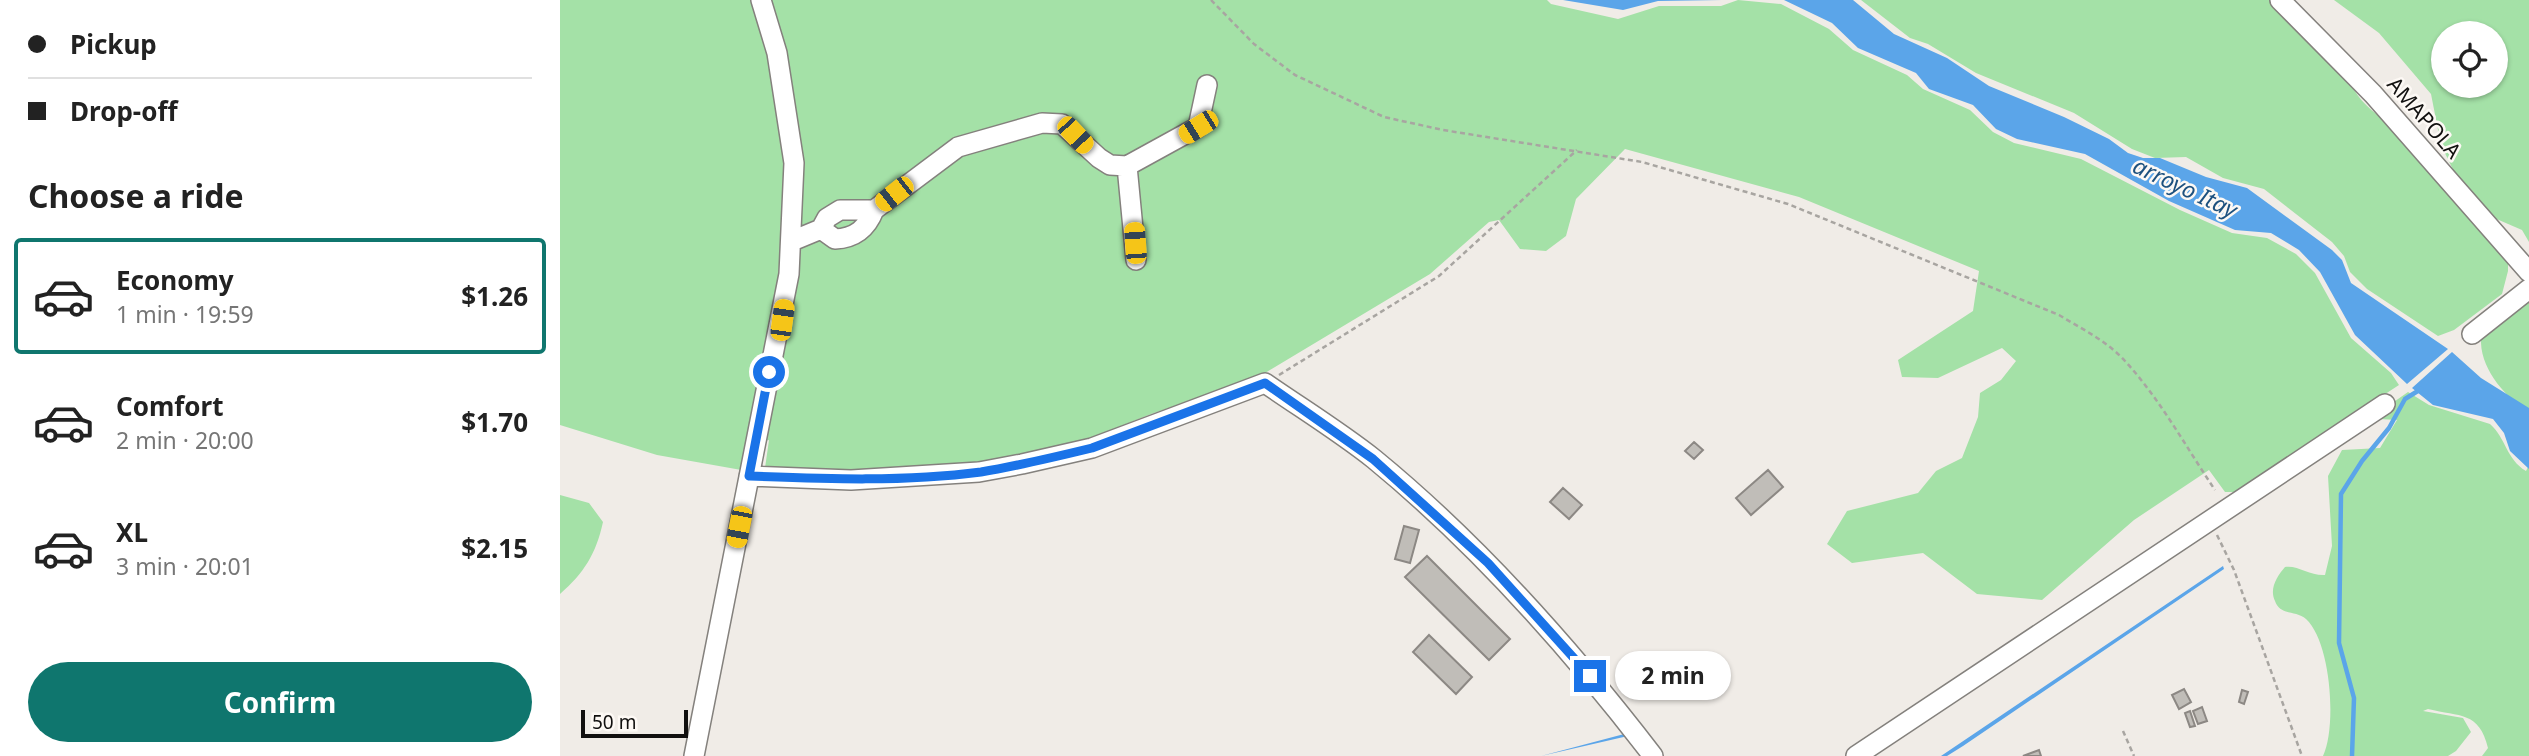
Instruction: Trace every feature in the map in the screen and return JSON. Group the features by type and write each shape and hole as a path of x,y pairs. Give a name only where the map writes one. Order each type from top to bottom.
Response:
{"street":[{"path":"694,756 782,320 792,241 794,163 788,110 777,53 761,0"},
{"name":"AMAPOLA","path":"2280,0 2373,94 2529,272"},
{"path":"821,229 835,239 845,239 865,228 874,210 958,147 1042,123 1062,124 1099,158 1110,165 1127,166 1198,127 1207,85"},
{"path":"1127,166 1136,260"},
{"path":"792,241 821,229 827,218 840,210 874,210"},
{"path":"2472,334 2529,289"},
{"path":"749,476 851,480 979,472 1092,448 1265,383 1373,459 1488,563 1604,692 1653,756"},
{"path":"1856,756 2385,404"}],"path":[{"path":"1211,0 1254,44 1295,75 1384,117 1502,141 1577,150 1642,162 1788,204 2059,315 2100,339 2125,361 2153,396 2215,490"},
{"path":"1265,383 1439,275 1577,150"},
{"path":"2209,519 2234,570 2302,756"},
{"path":"2123,732 2134,756"}],"green space":[{"path":"560,0 1547,0 1551,4 1618,19 1659,6 1721,6 1738,0 1781,4 1829,29 1853,50 1907,75 1923,89 1970,110 1993,132 2014,143 2081,159 2180,210 2232,233 2267,238 2296,254 2315,273 2351,338 2391,373 2399,385 2235,492 2225,492 2209,470 2134,520 2042,600 1977,594 1923,553 1852,563 1827,544 1847,511 1918,493 1936,471 1962,458 1978,417 1980,393 2001,380 2016,361 2002,348 1938,378 1902,377 1898,360 1973,311 1979,271 1799,197 1625,149 1576,199 1566,236 1546,251 1520,249 1499,220 1489,222 1430,274 1255,379 1151,414 1086,440 978,463 848,472 765,468 769,440 759,442 747,471 657,455 560,425"},
{"path":"1861,0 2278,0 2348,75 2362,100 2508,251 2508,271 2502,294 2454,330 2438,336 2367,289 2350,272 2344,256 2332,242 2264,189 2223,178 2186,157 2155,158 2132,149 2074,113 1976,73 1928,44 1910,38"},
{"path":"2334,0 2529,0 2529,242 2522,230 2478,211 2463,190 2441,145 2432,98 2508,98 2508,21 2431,21 2431,94 2379,33"},
{"path":"2529,298 2529,412 2512,400 2497,383 2486,364 2481,343 2486,320"},
{"path":"2408,392 2429,405 2490,424 2514,461 2526,471 2529,465 2529,756 2482,756 2488,748 2479,727 2459,715 2428,709 2423,711 2463,718 2471,732 2456,751 2448,756 2323,756 2330,726 2330,706 2326,665 2321,646 2306,619 2277,606 2273,587 2285,567 2325,575 2332,546 2328,476 2342,450 2380,448 2397,420 2379,419 2381,411"},
{"path":"560,495 589,503 603,522 597,544 588,562 560,594"}],"water":[{"path":"1563,0 1722,0 1658,1 1623,10"},
{"name":"arroyo Itay","path":"1784,0 1853,0 1894,34 1947,58 1989,86 2109,139 2128,153 2143,158 2160,158 2206,177 2247,188 2332,250 2342,260 2351,283 2448,349 2407,384 2355,335 2320,272 2299,250 2271,233 2235,230 2169,201 2085,154 2017,139 1996,129 1973,105 1929,89 1916,73 1858,48 1832,23"},
{"path":"2452,352 2481,378 2529,408 2529,469 2510,451 2504,433 2493,419 2433,405 2412,388"},
{"path":"2223,566 2224,569 1963,746 1947,756 1941,756"},
{"path":"1628,733 1628,736 1541,756"}],"building":[{"path":"1694,442 1703,450 1694,459 1685,451"},
{"path":"1768,470 1783,487 1751,515 1736,498"},
{"path":"1563,488 1582,505 1569,519 1550,502"},
{"path":"1404,526 1419,530 1410,563 1395,559"},
{"path":"1427,556 1510,639 1489,660 1405,577"},
{"path":"1429,635 1472,677 1456,694 1413,652"},
{"path":"2184,689 2191,702 2179,709 2172,695"},
{"path":"2242,690 2248,692 2244,704 2239,702"},
{"path":"2202,707 2207,721 2198,724 2193,711"},
{"path":"2190,711 2195,726 2190,727 2185,713"},
{"path":"2039,750 2041,756 2023,756"}],"waterway":[{"path":"2352,756 2354,698 2339,643 2341,494 2362,461 2389,428 2405,399 2421,389"}],"route":[{"path":"769,372 749,476 851,480 979,472 1069,454 1092,448 1265,383 1373,459 1488,563 1590,676"}]}
